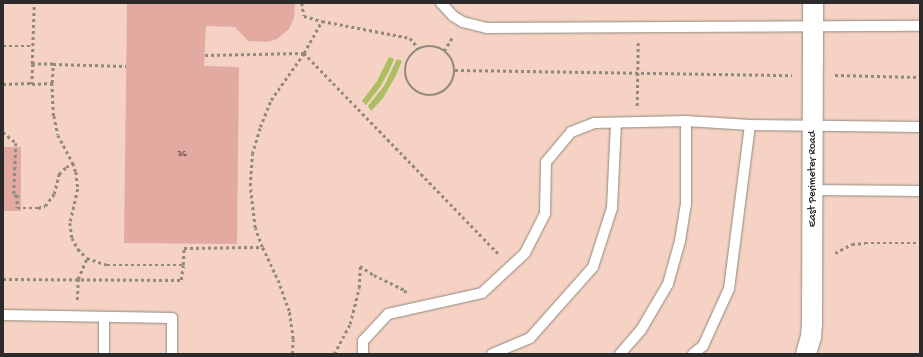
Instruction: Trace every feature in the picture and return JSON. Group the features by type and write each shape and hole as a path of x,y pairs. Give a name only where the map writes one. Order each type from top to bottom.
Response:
{"street":[{"name":"East Perimeter Road","path":"806,354 811,337 812,323 814,75 811,26 813,3"}],"lane":[{"path":"441,3 452,16 463,22 487,28 920,26"},
{"path":"625,352 641,330 668,284 680,241 686,205 686,121"},
{"path":"363,354 363,340 388,314 482,293 525,253 545,214 546,162 571,132 594,124 686,121 750,125 920,127"},
{"path":"492,354 530,338 593,267 612,208 616,123"},
{"path":"693,354 703,346 729,289 750,125"},
{"path":"813,190 920,191"},
{"path":"3,315 172,318 172,354"},
{"path":"104,317 104,354"}],"path":[{"path":"32,84 34,3"},
{"path":"302,3 304,16 322,21 410,38 419,49"},
{"path":"292,354 293,338 289,311 279,283 262,247 252,211 250,186 252,154 260,127 271,100 304,53 322,21"},
{"path":"637,27 637,123"},
{"path":"3,46 33,46"},
{"path":"436,47 450,56 455,70 453,81 443,92 428,97 414,91 406,78 407,61 419,49 436,47"},
{"path":"205,55 304,53 510,266"},
{"path":"32,64 126,66"},
{"path":"53,64 52,83 54,116 58,135 73,163 78,189 70,223 72,238 78,249 87,258 107,265 183,265"},
{"path":"455,70 920,77"},
{"path":"3,84 52,83"},
{"path":"3,132 16,143 14,196 18,195 17,208 38,208 45,206 54,194 59,174 66,166 73,163"},
{"path":"831,255 847,246 865,243 920,243"},
{"path":"3,279 181,280 184,248 262,247"},
{"path":"78,279 87,258"},
{"path":"334,354 350,324 359,288 360,266 374,275 406,290 410,309"}],"shaded area":[{"path":"3,3 920,3 920,354 3,354"}],"green space":[{"path":"389,57 394,59 389,71 380,87 366,105 362,101 377,81"},
{"path":"397,59 402,61 395,77 383,98 371,111 368,106 384,86"}],"building":[{"path":"127,3 295,3 294,18 289,29 277,39 267,42 248,41 235,27 206,26 204,66 239,67 237,244 124,243"},
{"path":"3,147 21,147 21,211 3,211"}]}
